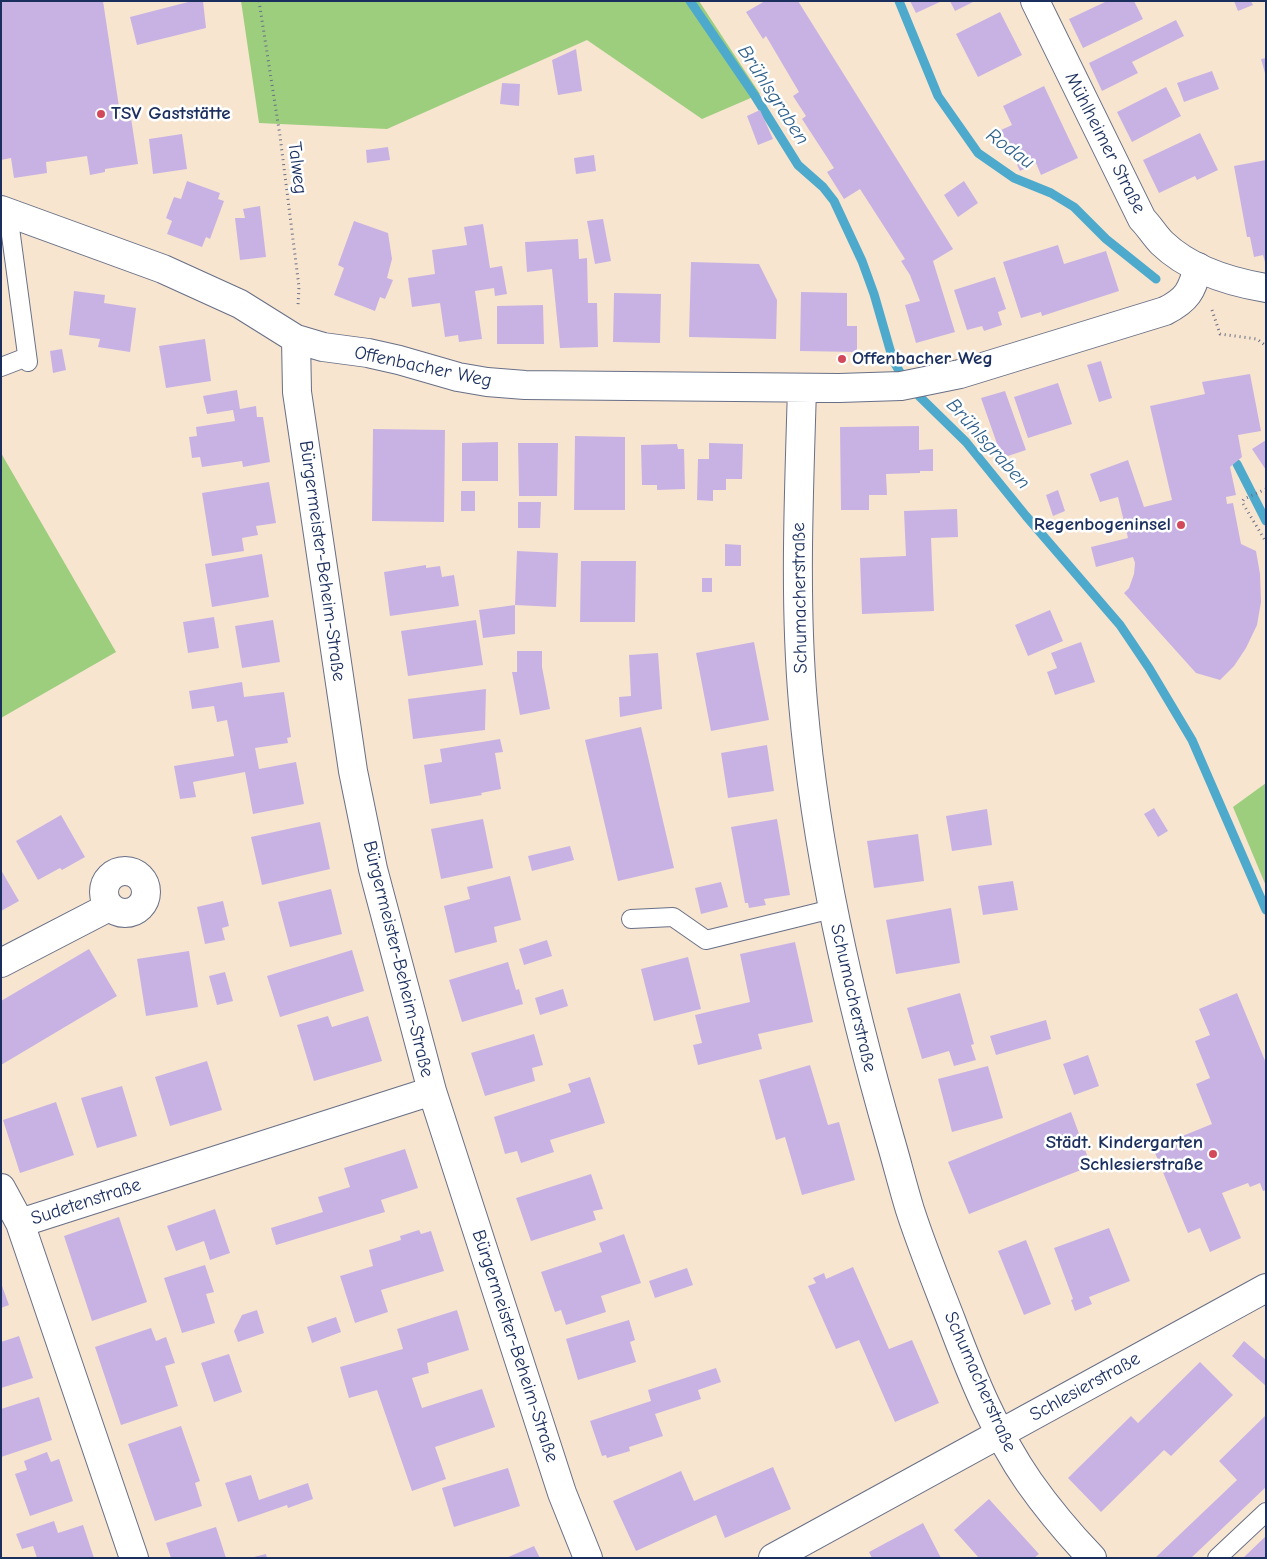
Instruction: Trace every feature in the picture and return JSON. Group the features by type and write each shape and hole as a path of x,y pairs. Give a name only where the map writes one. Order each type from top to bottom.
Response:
{"street":[{"name":"Mühlheimer Straße","path":"1035,1 1142,218 1162,243 1196,275 1229,279 1266,288"},
{"name":"Offenbacher Weg","path":"4,211 163,270 240,304 296,339 323,347 368,353 398,360 458,377 487,382 525,385 802,388 901,386 960,374 1165,311 1183,300 1189,293 1196,275"},
{"name":"Bürgermeister-Beheim-Straße","path":"296,339 297,392 353,771 373,869 432,1091 562,1492 588,1558"},
{"name":"Schumacherstraße","path":"802,388 798,614 803,701 811,776 832,909 877,1095 911,1211 966,1360 1000,1434 1027,1480 1061,1526 1092,1558"},
{"path":"1,963 109,907"},
{"name":"Sudetenstraße","path":"134,1558 20,1223 432,1091"},
{"path":"1,1188 20,1223"},
{"name":"Schlesierstraße","path":"773,1558 1266,1288"}],"lane":[{"path":"1,367 27,360 4,211"},
{"path":"631,919 673,917 706,940 832,909"},
{"path":"1217,1558 1266,1512"}],"path":[{"name":"Talweg","path":"259,1 280,136 299,287 296,339"},
{"path":"1212,309 1220,334 1257,339 1266,346"},
{"path":"1266,489 1244,499 1242,502 1266,542"}],"green space":[{"path":"241,1 699,1 760,94 702,119 587,40 387,129 259,123"},
{"path":"1,453 116,652 1,718"},
{"path":"1266,783 1266,886 1233,807"}],"building":[{"path":"1,1 103,1 121,120 131,118 138,164 105,169 105,172 90,175 87,156 46,162 47,173 14,178 11,158 1,160"},
{"path":"192,1 203,1 206,28 137,45 130,17"},
{"path":"765,1 798,1 953,249 933,261 955,332 916,343 905,305 920,301 910,275 901,261 905,259 860,189 844,199 827,172 834,168 802,119 806,116 793,96 799,92 766,36 763,39 746,12"},
{"path":"910,1 942,1 916,13"},
{"path":"950,1 975,1 955,11"},
{"path":"1104,1 1134,1 1143,19 1083,48 1069,19"},
{"path":"1234,1 1251,1 1253,5 1238,11"},
{"path":"1000,12 1022,55 978,77 956,34"},
{"path":"1176,20 1184,36 1132,62 1138,73 1102,91 1089,63"},
{"path":"576,49 582,91 558,95 552,60"},
{"path":"1266,58 1266,73 1265,73 1261,59"},
{"path":"1212,71 1219,89 1184,102 1177,83"},
{"path":"502,83 520,84 519,106 500,104"},
{"path":"1044,86 1078,158 1041,175 1036,163 1020,171 1001,130 1012,125 1003,106"},
{"path":"1166,87 1181,116 1132,142 1117,112"},
{"path":"760,110 773,139 758,145 747,116"},
{"path":"1200,133 1218,170 1197,180 1195,176 1159,193 1143,160"},
{"path":"182,134 187,169 153,174 149,139"},
{"path":"388,147 390,160 367,163 366,150"},
{"path":"594,155 596,171 576,174 574,158"},
{"path":"1266,160 1265,262 1263,255 1254,257 1250,237 1247,237 1234,166"},
{"path":"187,181 220,193 218,199 224,201 210,239 206,237 202,247 167,234 172,221 166,218 174,197 181,199"},
{"path":"964,181 978,203 958,217 944,195"},
{"path":"260,206 266,257 240,260 235,218 245,218 243,209"},
{"path":"603,219 611,261 595,264 587,221"},
{"path":"354,221 388,233 392,259 387,278 393,280 385,299 380,297 375,311 334,295 344,268 338,265"},
{"path":"483,224 490,268 502,266 507,294 495,296 494,288 475,291 482,339 459,342 458,335 445,337 440,303 412,307 408,278 435,274 432,250 467,245 464,227"},
{"path":"578,239 579,259 587,258 588,303 597,303 598,347 560,348 552,269 527,272 525,242"},
{"path":"1058,245 1064,264 1106,251 1119,291 1042,316 1041,312 1021,318 1003,262"},
{"path":"691,262 759,264 777,300 776,339 689,337"},
{"path":"995,277 1006,309 998,312 1002,325 984,331 982,326 967,330 954,290"},
{"path":"74,291 105,295 104,303 136,308 130,352 98,347 100,339 69,335"},
{"path":"801,292 847,293 847,326 857,326 857,352 800,351"},
{"path":"614,293 661,294 660,343 613,342"},
{"path":"543,305 544,344 497,344 497,306"},
{"path":"205,339 211,381 166,388 159,346"},
{"path":"62,349 66,370 53,373 50,351"},
{"path":"1101,361 1112,398 1099,402 1087,365"},
{"name":"Regenbogeninsel","path":"1250,374 1261,431 1238,435 1242,457 1230,467 1236,495 1226,497 1227,504 1233,503 1241,544 1256,551 1260,574 1261,602 1257,625 1246,648 1234,666 1220,680 1196,673 1124,593 1129,588 1134,574 1135,563 1133,557 1096,567 1091,547 1128,538 1118,497 1100,502 1090,474 1128,460 1144,507 1172,500 1150,406 1205,394 1202,382"},
{"path":"1058,383 1072,424 1028,438 1014,397"},
{"path":"237,390 240,409 256,406 257,417 263,417 270,462 243,467 242,461 202,467 200,457 192,458 189,437 197,436 196,427 235,421 233,410 207,414 203,396"},
{"path":"1005,391 1026,450 1002,458 981,398"},
{"path":"919,426 919,450 933,449 933,471 886,474 887,495 869,495 869,510 841,510 840,427"},
{"path":"373,429 445,430 444,522 372,521"},
{"path":"575,436 625,437 625,510 574,510"},
{"path":"1266,440 1266,470 1252,449"},
{"path":"498,442 498,481 462,481 462,443"},
{"path":"518,443 558,443 557,496 519,496"},
{"path":"709,443 743,444 742,479 726,479 726,490 713,490 713,501 697,500 698,459 709,459"},
{"path":"677,444 678,449 684,449 685,489 657,490 657,485 642,485 641,445"},
{"path":"269,482 276,523 256,526 258,535 242,538 244,551 212,556 202,493"},
{"path":"1058,490 1065,511 1053,516 1046,495"},
{"path":"461,491 475,491 475,511 461,511"},
{"path":"518,502 541,502 540,528 518,528"},
{"path":"957,509 958,537 931,538 934,611 862,614 860,558 906,556 904,511"},
{"path":"725,544 741,545 741,566 725,566"},
{"path":"517,551 558,553 556,607 515,605"},
{"path":"262,554 269,597 212,607 205,564"},
{"path":"581,561 636,561 635,622 580,622"},
{"path":"426,565 426,568 440,566 442,577 454,575 459,606 390,616 384,572"},
{"path":"702,578 712,578 712,592 702,592"},
{"path":"515,605 515,634 483,638 479,610"},
{"path":"1050,610 1063,641 1028,656 1015,625"},
{"path":"214,617 219,648 188,653 183,622"},
{"path":"273,620 280,662 242,668 235,626"},
{"path":"476,620 483,665 408,676 401,631"},
{"path":"754,642 769,720 711,731 696,653"},
{"path":"1081,642 1095,682 1055,695 1047,672 1057,668 1051,653"},
{"path":"517,651 542,651 542,667 550,709 520,715 512,672 517,672"},
{"path":"658,653 662,709 620,717 619,697 631,696 629,655"},
{"path":"242,682 244,697 284,692 291,737 287,738 288,743 255,748 259,769 296,762 304,804 253,814 245,772 193,782 196,797 180,799 174,766 234,756 227,720 217,722 214,706 192,709 189,691"},
{"path":"486,689 485,730 413,739 408,699"},
{"path":"641,727 674,868 618,881 585,740"},
{"path":"500,739 503,752 495,753 501,789 481,793 482,795 430,804 424,765 442,762 440,749"},
{"path":"767,745 774,791 728,798 721,753"},
{"path":"1154,808 1168,831 1158,837 1144,814"},
{"path":"987,809 992,845 952,851 946,816"},
{"path":"61,815 85,857 62,870 60,868 38,880 16,841"},
{"path":"483,819 493,868 441,879 431,829"},
{"path":"777,819 790,895 764,899 766,905 749,908 748,903 745,903 731,827"},
{"path":"320,822 330,869 262,885 251,837"},
{"path":"918,834 924,881 874,888 867,841"},
{"path":"570,846 574,860 532,871 528,856"},
{"path":"1,870 19,901 1,911"},
{"path":"510,876 521,920 494,927 497,942 455,953 444,906 470,899 467,887"},
{"path":"1013,881 1018,910 983,915 978,886"},
{"path":"721,882 728,907 701,914 695,888"},
{"path":"331,889 342,934 290,947 278,902"},
{"path":"223,901 229,926 222,928 225,940 205,944 197,907"},
{"path":"951,908 960,963 896,974 886,920"},
{"path":"547,940 552,956 524,965 519,949"},
{"path":"795,942 813,1022 758,1034 762,1049 698,1065 693,1045 702,1043 695,1015 750,1002 740,954"},
{"path":"89,949 117,996 1,1065 1,1001"},
{"path":"352,950 364,991 280,1017 267,976"},
{"path":"189,951 198,1007 146,1016 137,959"},
{"path":"688,957 701,1009 654,1021 641,969"},
{"path":"508,962 516,990 519,989 523,1004 462,1022 449,980"},
{"path":"225,972 233,1001 217,1005 209,976"},
{"path":"563,989 568,1006 540,1015 535,998"},
{"path":"960,993 974,1044 971,1045 976,1060 954,1066 949,1051 922,1059 907,1008"},
{"path":"1237,993 1266,1063 1266,1190 1263,1191 1260,1183 1250,1187 1248,1183 1222,1193 1241,1238 1210,1252 1200,1228 1188,1233 1153,1148 1212,1124 1196,1084 1210,1078 1195,1041 1210,1035 1199,1009"},
{"path":"328,1016 332,1027 368,1016 382,1061 314,1081 297,1025"},
{"path":"1046,1020 1051,1039 996,1055 990,1036"},
{"path":"534,1034 543,1065 532,1068 535,1081 485,1096 471,1053"},
{"path":"1088,1055 1099,1086 1074,1095 1063,1064"},
{"path":"207,1061 222,1110 170,1126 155,1077"},
{"path":"810,1065 828,1125 839,1122 855,1180 802,1195 785,1137 776,1140 759,1080"},
{"path":"988,1066 1003,1118 952,1132 938,1079"},
{"path":"590,1077 605,1123 550,1140 554,1152 521,1163 517,1151 505,1154 494,1117 571,1092 568,1084"},
{"path":"122,1086 137,1136 97,1148 81,1098"},
{"path":"56,1102 74,1155 20,1173 3,1120"},
{"path":"1071,1112 1091,1166 969,1214 948,1162"},
{"path":"405,1149 418,1188 381,1200 385,1212 276,1245 271,1228 323,1212 318,1197 350,1187 344,1168"},
{"path":"591,1174 603,1209 593,1211 596,1220 531,1241 516,1198"},
{"path":"215,1209 230,1253 210,1260 204,1241 176,1251 167,1226"},
{"path":"119,1217 147,1302 92,1321 64,1236"},
{"path":"1109,1228 1130,1281 1089,1297 1092,1304 1075,1311 1071,1300 1073,1299 1054,1248"},
{"path":"419,1230 421,1234 431,1231 444,1271 381,1290 388,1312 355,1323 340,1276 373,1266 369,1250 401,1240 400,1236"},
{"path":"624,1234 641,1283 601,1296 606,1312 566,1325 561,1310 555,1312 541,1272 602,1252 599,1243"},
{"path":"1026,1240 1051,1304 1024,1315 998,1251"},
{"path":"205,1265 214,1292 206,1294 215,1323 182,1333 164,1278"},
{"path":"853,1267 889,1349 912,1340 939,1403 895,1422 859,1340 836,1349 808,1286 816,1283 813,1278 824,1273 826,1279"},
{"path":"687,1268 693,1285 655,1298 649,1281"},
{"path":"1,1283 9,1305 1,1308"},
{"path":"257,1310 264,1333 238,1342 234,1331 242,1315"},
{"path":"457,1310 469,1350 427,1363 429,1373 412,1378 422,1408 482,1389 495,1427 435,1447 446,1479 412,1491 377,1390 349,1398 340,1367 403,1349 397,1329"},
{"path":"336,1317 341,1332 312,1343 307,1327"},
{"path":"629,1320 635,1340 630,1342 636,1362 578,1380 566,1339"},
{"path":"151,1328 156,1341 166,1337 175,1363 165,1366 178,1406 121,1425 95,1347"},
{"path":"19,1336 33,1378 1,1388 1,1342"},
{"path":"1244,1341 1266,1360 1266,1386 1232,1356"},
{"path":"229,1354 242,1392 214,1402 201,1363"},
{"path":"1200,1362 1233,1395 1171,1456 1164,1450 1101,1512 1068,1478 1131,1416 1138,1423"},
{"path":"716,1368 721,1382 698,1390 701,1399 655,1414 663,1436 629,1447 630,1451 607,1458 606,1455 602,1456 590,1421 651,1401 648,1390"},
{"path":"39,1397 52,1440 1,1457 1,1409"},
{"path":"1266,1415 1266,1487 1191,1558 1155,1558 1237,1480 1219,1461"},
{"path":"181,1426 200,1481 195,1483 202,1506 155,1521 128,1444"},
{"path":"47,1452 51,1462 59,1459 73,1501 30,1516 15,1474 27,1470 24,1461"},
{"path":"773,1467 791,1509 725,1538 716,1515 636,1551 613,1501 681,1471 694,1501"},
{"path":"508,1468 520,1506 454,1527 442,1488"},
{"path":"251,1475 259,1500 308,1483 313,1499 288,1508 287,1505 238,1522 225,1483"},
{"path":"989,1499 1039,1554 1034,1558 979,1558 954,1530"},
{"path":"54,1521 58,1533 83,1525 94,1558 37,1558 33,1546 22,1549 16,1534"},
{"path":"923,1523 941,1558 872,1558 869,1552"},
{"path":"216,1527 226,1558 171,1558 166,1543"},
{"path":"1266,1536 1266,1558 1243,1558"},
{"path":"534,1546 540,1558 506,1558"},
{"path":"266,1554 267,1558 254,1558 254,1557"}],"waterway":[{"name":"Brühlsgraben","path":"690,1 755,96 798,165 823,187 834,201 862,261 874,294 893,360 902,376 920,397 966,442 1026,516 1120,625 1149,668 1192,740 1266,910"},
{"name":"Rodau","path":"899,1 938,96 978,153 1014,178 1051,193 1074,207 1106,239 1156,279"},
{"name":"Rodau","path":"1237,464 1266,521"}],"place":[{"name":"TSV Gaststätte","path":"101,114"},
{"name":"Offenbacher Weg","path":"842,359"},
{"name":"Regenbogeninsel","path":"1181,525"},
{"name":"Städt. Kindergarten Schlesierstraße","path":"1213,1154"}]}
